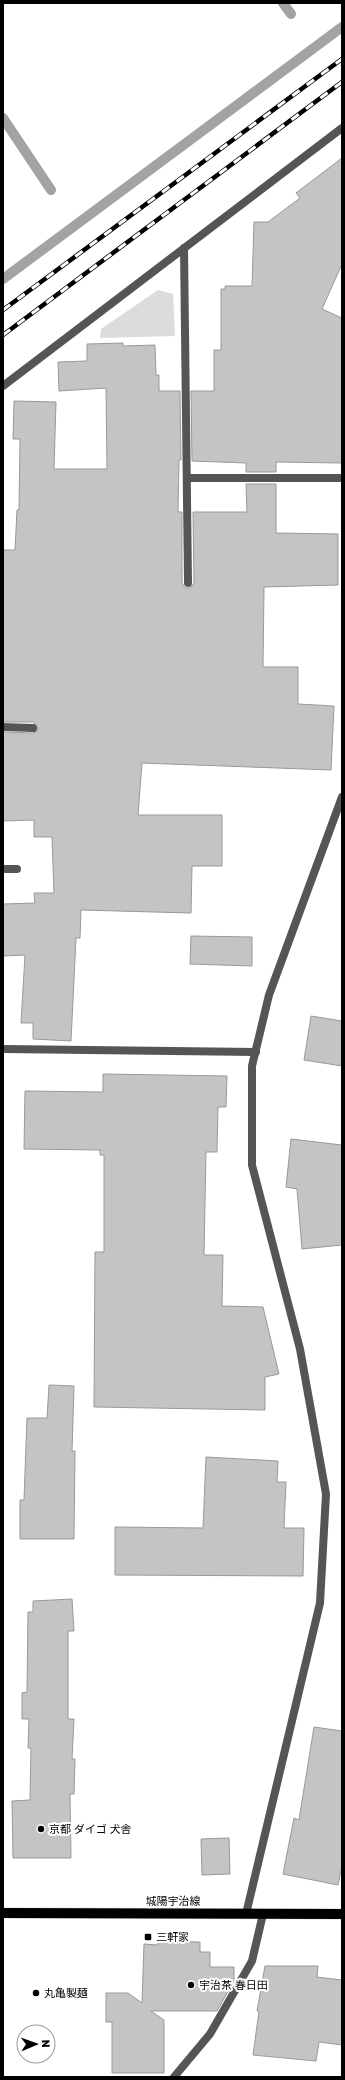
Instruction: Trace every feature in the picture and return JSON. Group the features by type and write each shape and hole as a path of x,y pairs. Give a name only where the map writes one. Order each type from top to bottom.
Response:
{"main road":[{"name":"城陽宇治線","path":"3,1913 342,1914"}],"street":[{"path":"3,386 342,128"},
{"path":"184,248 188,583"},
{"path":"187,478 342,478"},
{"path":"3,727 33,728"},
{"path":"246,1914 320,1603 326,1494 300,1348 252,1165 252,1066 269,995 342,797"},
{"path":"3,868 17,869"},
{"path":"3,1049 256,1052"},
{"path":"174,2077 210,2034 252,1961 263,1914"}],"shaded area":[{"path":"158,290 173,294 175,336 100,338 101,329"}],"building":[{"path":"342,158 342,264 322,309 342,318 342,463 276,462 276,472 246,472 246,463 192,461 191,391 214,391 214,350 221,350 221,289 225,289 225,286 252,286 254,222 268,222 300,198 296,193"},
{"path":"123,343 123,346 155,345 156,375 159,375 159,391 180,391 181,460 179,460 178,512 182,512 182,583 185,588 190,588 194,583 193,512 247,512 246,484 276,484 276,533 338,534 338,585 264,587 263,667 298,667 298,704 334,706 331,770 142,763 138,815 222,815 222,866 192,866 191,913 81,910 80,938 76,938 71,1041 33,1039 33,1023 21,1023 25,955 3,956 3,904 35,903 34,893 54,893 52,837 34,837 34,820 3,821 3,732 33,733 37,731 38,728 33,722 3,722 3,550 15,550 17,510 19,510 20,439 13,439 14,401 56,402 54,469 107,469 106,388 59,391 58,362 87,361 87,344"},
{"path":"191,936 252,937 252,966 190,964"},
{"path":"311,1016 342,1021 342,1066 304,1060"},
{"path":"103,1074 227,1076 226,1107 218,1107 217,1152 206,1152 204,1255 223,1255 222,1306 263,1307 279,1374 265,1377 265,1410 94,1407 95,1252 104,1252 104,1155 100,1155 100,1150 24,1149 25,1091 103,1092"},
{"path":"291,1139 342,1145 342,1245 302,1249 297,1189 286,1187"},
{"path":"49,1385 74,1386 72,1451 75,1451 74,1539 20,1539 20,1500 24,1500 27,1418 47,1418"},
{"path":"206,1457 278,1461 277,1482 286,1482 284,1528 304,1528 303,1576 115,1575 115,1527 203,1528"},
{"path":"72,1599 74,1631 68,1631 68,1719 74,1719 72,1759 75,1759 74,1794 70,1794 71,1858 13,1858 12,1801 30,1800 31,1748 28,1748 29,1719 22,1719 22,1693 27,1692 28,1612 33,1612 33,1601"},
{"path":"314,1727 342,1731 342,1865 338,1885 283,1874 294,1818 299,1820"},
{"path":"229,1838 230,1874 202,1875 201,1839"},
{"path":"158,1941 200,1942 200,1952 210,1952 210,1967 234,1967 234,1981 217,2011 151,2011 164,2020 164,2073 112,2073 112,2022 106,2022 106,1993 128,1993 142,2003 144,1944 158,1945"},
{"path":"265,1966 318,1966 317,1977 342,1980 342,2045 319,2042 316,2061 253,2055 259,2011 257,2011"}],"waterway":[{"path":"283,3 291,14"},
{"path":"3,279 342,27"},
{"path":"3,118 51,190"}],"railway":[{"path":"3,310 342,59"},
{"path":"3,335 342,82"}],"place":[{"name":"京都 ダイゴ 犬舎","path":"41,1829"},
{"name":"三軒家","path":"148,1937"},
{"name":"宇治茶 春日田","path":"191,1985"},
{"name":"丸亀製麺","path":"36,1993"}]}
